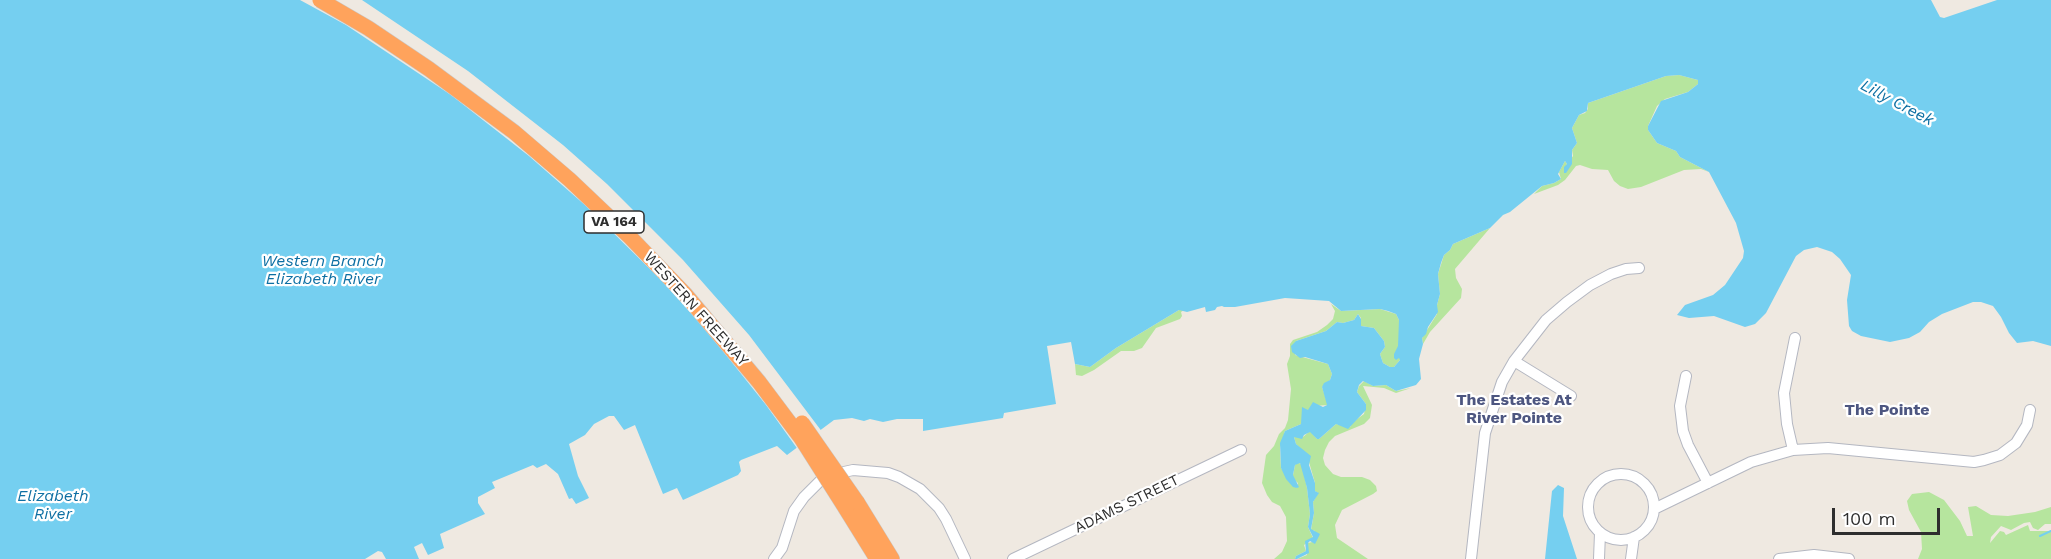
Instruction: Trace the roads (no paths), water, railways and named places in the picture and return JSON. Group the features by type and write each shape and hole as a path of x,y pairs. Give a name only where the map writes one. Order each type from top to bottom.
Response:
{"highway":[{"name":"WESTERN FREEWAY","path":"320,0 368,28 429,69 513,132 570,180 630,237 685,294 759,382 892,559"},
{"name":"WESTERN FREEWAY","path":"340,0 400,38 476,92 538,141 620,215 690,287 761,369 852,505 877,559"}],"street":[{"path":"1472,559 1485,433 1502,381 1514,361 1546,320 1567,302 1590,285 1611,274 1639,268"},
{"path":"1793,450 1787,424 1784,393 1795,338"},
{"path":"1514,361 1571,396"},
{"path":"1686,376 1680,406 1683,431 1708,483"},
{"path":"1654,509 1751,462 1793,450 1828,448 1974,462 1984,460 2000,455 2016,443 2027,425 2030,410"},
{"name":"ADAMS STREET","path":"1013,559 1241,450"},
{"path":"774,559 784,543 794,511 804,497 820,481 852,470 888,473 920,489 939,508 965,559"},
{"path":"1619,475 1634,477 1647,487 1654,509 1648,526 1634,537 1620,540 1600,533 1591,520 1588,505 1593,490 1604,479 1619,475"},
{"path":"1599,559 1600,533"},
{"path":"1631,559 1634,537"},
{"path":"1779,559 1814,555 1849,559"}],"water":[{"name":"Western Branch Elizabeth River","path":"0,0 1931,0 1940,17 1944,18 1997,0 2051,0 2051,346 2033,341 2017,343 1993,306 1981,302 1973,302 1942,314 1909,338 1890,342 1861,336 1852,331 1849,326 1847,300 1851,275 1832,252 1817,247 1804,250 1796,256 1766,313 1755,324 1745,327 1714,316 1689,318 1677,315 1685,305 1713,295 1725,285 1743,258 1744,251 1736,223 1709,172 1680,157 1676,151 1657,143 1648,130 1661,101 1688,92 1698,84 1698,80 1679,75 1666,76 1588,103 1587,111 1579,115 1572,128 1577,143 1572,150 1572,164 1564,173 1564,167 1567,164 1565,161 1558,174 1561,179 1542,186 1503,215 1490,228 1453,244 1444,255 1438,274 1440,294 1438,312 1422,338 1423,344 1419,359 1421,379 1416,385 1396,391 1386,385 1373,386 1363,381 1357,392 1366,404 1366,410 1348,429 1336,424 1319,439 1310,432 1302,439 1294,437 1296,444 1311,456 1309,465 1315,491 1319,493 1313,502 1314,513 1311,529 1320,534 1315,544 1310,541 1308,543 1309,553 1297,559 1295,559 1296,556 1306,551 1305,541 1313,537 1308,527 1310,514 1307,488 1300,463 1295,465 1293,475 1299,487 1293,487 1286,479 1281,468 1280,443 1285,431 1301,424 1302,407 1308,410 1313,402 1323,407 1327,405 1322,387 1330,380 1332,374 1328,364 1305,357 1300,358 1292,352 1291,346 1296,341 1326,331 1337,322 1354,320 1358,314 1361,326 1374,328 1384,341 1385,347 1380,354 1383,363 1394,367 1400,360 1394,358 1398,346 1399,320 1396,314 1380,309 1341,311 1329,301 1285,298 1235,307 1222,306 1206,312 1205,307 1187,312 1179,310 1116,348 1090,367 1075,364 1071,342 1047,346 1056,404 1004,413 1003,418 923,431 923,419 897,419 883,422 852,418 834,420 787,455 777,446 741,460 739,462 741,471 738,475 683,500 677,488 663,494 635,425 624,430 614,416 609,416 594,424 585,435 569,444 578,476 589,498 576,504 572,498 569,499 558,474 546,464 537,468 533,465 492,482 495,488 478,497 478,503 485,514 440,534 444,548 428,555 422,543 414,547 419,559 386,559 382,552 378,551 365,559 0,559"},
{"path":"1558,485 1564,488 1563,516 1577,559 1545,559 1552,491"}],"waterway":[{"path":"2040,536 2051,531"}],"district":[{"name":"The Estates At River Pointe","path":"1514,409"},
{"name":"The Pointe","path":"1887,410"}],"water label":[{"name":"Lilly Creek","path":"1897,103"},
{"name":"Elizabeth River","path":"53,505"}]}
